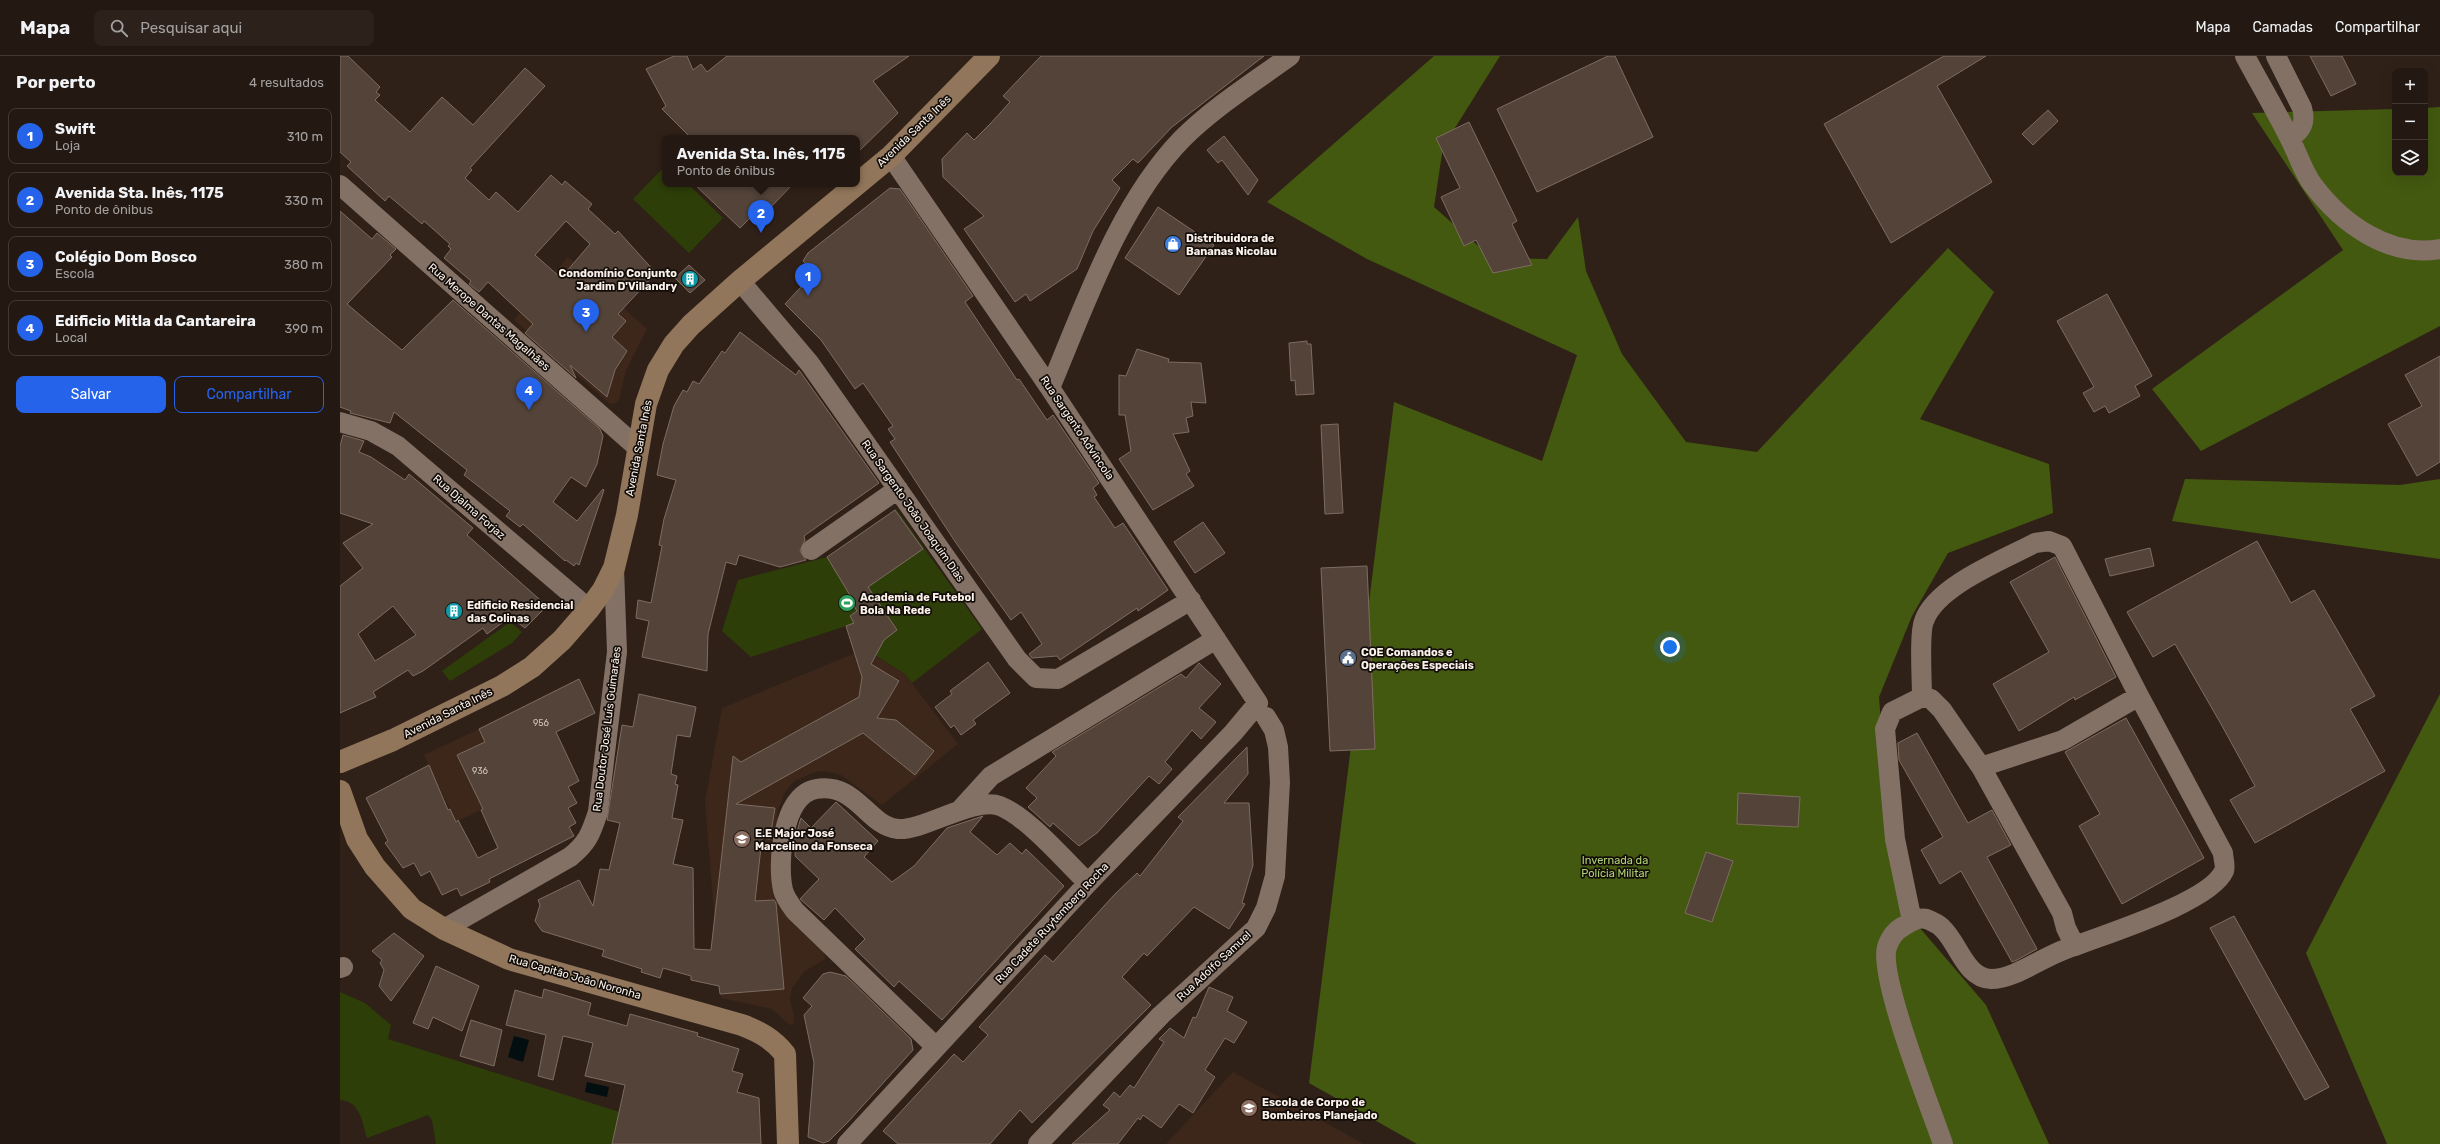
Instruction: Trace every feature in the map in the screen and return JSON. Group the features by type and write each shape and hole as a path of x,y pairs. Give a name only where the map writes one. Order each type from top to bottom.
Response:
{"main road":[{"name":"Avenida Santa Inês","path":"860,182 891,156 989,56"},
{"name":"Avenida Santa Inês","path":"340,762 420,727 502,686 526,671 562,640 589,609 603,590 614,568 627,515 646,404 658,370 674,344 691,325 740,281 854,187"},
{"name":"Rua Capitão João Noronha","path":"340,791 357,839 375,867 412,909 444,929 510,959 742,1025 765,1035 785,1054 788,1144"}],"street":[{"path":"1050,388 1116,237 1149,178 1182,139 1217,108 1290,56"},
{"path":"2245,56 2290,138 2314,186 2354,225 2387,244 2412,250 2440,249"},
{"path":"2276,56 2305,116 2301,129 2290,138"},
{"name":"Rua Sargento Advíncola","path":"891,156 1050,388 1262,710"},
{"name":"Rua Merope Dantas Magalhães","path":"340,185 638,448"},
{"name":"Rua Sargento João Joaquim Dias","path":"740,281 810,364 1022,666 1036,678 1058,679 1191,600"},
{"name":"Rua Djalma Forjaz","path":"340,422 371,431 398,446 589,609"},
{"path":"811,550 898,488"},
{"path":"1922,697 1923,622 1934,602 1950,588 2028,547 2050,541 2062,546 2139,696 2223,853 2225,869 2220,878 2179,906 2075,946 2057,950 2016,973 1989,979 1976,974 1942,927 1927,919 1912,921 1896,930 1887,947 1886,965 1897,1012 1943,1144"},
{"name":"Rua Doutor José Luís Guimarães","path":"444,929 570,857 584,846 592,832 598,812 615,674 617,646 614,568"},
{"path":"960,810 991,776 1216,639"},
{"path":"1981,767 2063,740 2139,696"},
{"path":"1912,921 1896,839 1884,729 1892,712 1922,697 1931,699 1942,710 1981,767 2062,913 2066,928 2075,946"},
{"name":"Rua Cadete Ruytemberg Rocha","path":"847,1144 1088,883 1233,733 1262,710"},
{"name":"Rua Adolfo Samuel","path":"1038,1144 1161,1015 1256,928 1266,908 1275,876 1280,782 1278,747 1274,730 1262,710"},
{"path":"936,1047 795,911 784,892 781,860 786,826 793,809 802,796 813,790 830,788 843,791 880,820 898,829 911,827 960,810 998,805 1011,810 1024,821 1088,883"}],"shaded area":[{"path":"568,257 647,329 626,370 619,400 614,404 609,403 514,320"},
{"name":"E.E Major José Marcelino da Fonseca","path":"865,649 905,674 958,744 882,805 841,775 829,772 819,771 808,775 795,781 786,790 778,810 773,867 824,949 825,959 805,971 792,988 790,1000 794,1017 793,1024 790,1025 772,1009 721,998 705,802 722,708"},
{"path":"479,729 510,796 456,822 424,755"},
{"path":"514,1036 529,1040 523,1062 508,1057"},
{"name":"Escola de Corpo de Bombeiros Planejado","path":"1233,1072 1364,1144 1166,1144"},
{"path":"587,1082 609,1087 607,1097 585,1092"}],"green space":[{"name":"Invernada da Polícia Militar","path":"1434,56 1500,56 1443,147 1434,207 1492,258 1547,259 1578,217 1586,271 1622,354 1686,442 1757,452 1948,248 1994,292 1920,419 2049,464 2053,513 1948,553 1912,616 1879,697 1890,835 1907,913 1986,1005 2049,1144 1417,1144 1309,1083 1394,402 1542,461 1577,355 1367,259 1267,202"},
{"path":"2440,107 2440,326 2201,451 2152,389 2343,250 2252,113 2392,109 2392,176 2428,176 2428,108"},
{"path":"662,169 662,187 691,187 723,218 689,253 633,199"},
{"path":"2185,479 2400,485 2440,479 2440,559 2172,521"},
{"name":"Academia de Futebol Bola Na Rede","path":"896,509 982,629 912,683 905,674 865,649 846,626 751,657 722,631 738,580 827,557"},
{"path":"510,622 522,632 512,643 450,681 442,671"},
{"path":"2440,694 2440,1144 2387,1144 2306,953"},
{"path":"340,992 365,1003 391,1025 388,1039 626,1114 619,1144 436,1144 432,1120 428,1115 367,1138 362,1119 356,1108 347,1101 340,1100"}],"building":[{"path":"340,56 348,56 380,87 376,92 380,95 375,100 410,132 442,97 473,125 525,68 545,86 470,168 472,170 465,178 489,200 496,192 518,212 551,175 562,185 565,181 592,204 588,209 615,234 618,231 656,273 618,314 626,321 612,337 627,351 615,370 607,397 570,365 576,378 525,333 533,324 488,282 479,292 469,284 471,281 444,258 451,249 448,246 450,244 424,221 422,224 389,196 385,201 347,166 351,162 340,152","holes":["566,221 590,244 561,278 535,255"]},
{"path":"674,56 687,56 693,70 701,64 707,72 727,56 909,56 873,81 898,113 860,150 860,135 688,135 662,109 666,106 646,69"},
{"path":"1041,56 1264,56 1172,127 1138,163 1133,159 1112,180 1120,188 1093,231 1077,269 1030,301 1026,294 1015,302 964,229 984,216 943,177 942,159 967,133 974,140 991,123 1010,102 1003,96"},
{"path":"1608,56 1615,56 1653,137 1537,192 1497,109"},
{"path":"1944,56 1986,56 1937,86 1992,182 1891,243 1824,124"},
{"path":"2310,56 2342,56 2356,84 2331,96"},
{"path":"2048,110 2058,121 2033,145 2022,134"},
{"path":"1469,122 1517,221 1512,224 1532,265 1493,273 1476,240 1464,246 1441,197 1460,188 1436,138"},
{"path":"1224,136 1258,180 1248,195 1222,160 1218,163 1207,150"},
{"path":"697,187 790,187 767,211 762,206 740,228"},
{"path":"890,188 900,189 973,296 965,302 1017,380 1019,379 1047,420 1053,415 1099,483 1093,488 1097,495 1094,497 1115,528 1123,523 1168,590 1138,611 1137,608 1060,660 1057,656 1032,658 1029,654 1042,644 1021,612 1011,620 956,543 890,442 895,439 888,429 893,426 863,383 855,389 821,340 785,304 815,272 803,261 808,253"},
{"name":"Distribuidora de Bananas Nicolau","path":"1158,207 1214,245 1179,295 1125,258"},
{"path":"340,211 372,239 377,233 396,249 390,255 392,257 347,304 367,321 402,350 453,300 600,429 603,436 597,464 586,487 571,477 553,502 577,521 603,489 604,490 579,565 576,563 574,566 566,560 565,561 523,524 520,527 506,516 510,511 464,475 467,470 394,412 390,423 350,413 351,411 340,407"},
{"name":"Condomínio Conjunto Jardim D'Villandry","path":"689,265 705,280 690,293 675,278"},
{"path":"2107,294 2152,376 2135,386 2140,396 2109,413 2105,406 2094,412 2083,393 2094,387 2057,321"},
{"path":"740,332 796,375 799,370 879,483 804,536 805,540 800,551 806,560 780,567 739,555 736,565 726,562 708,634 707,671 642,657 649,621 636,618 638,600 651,603 662,546 659,545 664,519 676,480 657,475 663,444 674,406 683,390 687,392 693,381 699,384 722,351 725,353"},
{"path":"1307,341 1307,344 1311,344 1314,394 1296,395 1295,380 1291,381 1289,343"},
{"path":"1137,349 1169,359 1168,362 1201,363 1206,403 1191,402 1193,416 1186,418 1189,432 1173,434 1190,471 1186,474 1194,486 1153,510 1119,459 1131,451 1125,415 1119,415 1119,375 1126,376"},
{"path":"2440,356 2440,462 2417,476 2388,424 2422,406 2405,375"},
{"path":"1338,424 1343,513 1325,514 1321,425"},
{"path":"343,435 364,441 359,452 371,457 405,480 409,474 473,528 467,535 547,606 525,628 510,617 487,634 483,628 423,671 413,676 408,670 373,692 376,697 340,713 340,586 363,568 343,543 373,524 340,513 340,446","holes":["393,606 416,635 375,661 358,634"]},
{"path":"895,510 923,549 868,587 897,630 884,640 871,664 899,681 877,718 896,720 934,751 915,775 863,733 736,804 775,808 770,839 762,838 755,901 774,900 776,903 784,989 720,994 719,986 691,980 691,976 663,968 660,978 641,972 642,969 602,956 604,950 542,931 535,921 540,905 538,900 579,880 593,906 600,869 609,870 620,823 607,820 622,725 633,727 639,694 696,707 690,737 677,735 671,774 677,776 675,784 678,785 672,818 683,820 673,864 693,868 694,949 711,950 733,756 741,762 859,697 862,677 846,626 854,623 850,616 857,611 850,599 851,597 827,557"},
{"path":"1203,522 1225,553 1195,573 1174,542"},
{"path":"2257,541 2291,603 2314,590 2375,696 2350,709 2385,771 2255,843 2230,800 2255,786 2221,724 2175,644 2153,657 2127,612"},
{"path":"2150,548 2154,566 2110,576 2105,559"},
{"path":"2055,557 2116,677 2075,700 2074,697 2019,731 1993,684 2049,652 2010,582"},
{"name":"COE Comandos e Operações Especiais","path":"1367,566 1375,749 1330,751 1321,568"},
{"path":"988,662 1010,693 973,720 976,724 961,735 954,725 951,728 935,707 952,694 950,691"},
{"path":"1199,663 1221,684 1199,708 1216,722 1201,739 1192,730 1165,762 1172,769 1159,784 1149,776 1097,833 1079,846 1053,823 1050,827 1028,807 1037,798 1026,788 1056,756 1052,752 1181,674 1186,678"},
{"path":"579,679 595,713 556,732 579,781 568,787 577,803 568,808 576,823 569,827 574,836 489,879 490,882 461,896 457,888 442,895 430,871 421,876 414,863 403,868 385,843 388,841 366,798 429,765 448,810 450,809 456,822 458,820 478,858 498,848 481,810 483,809 457,755 485,742 479,729"},
{"path":"2126,718 2204,858 2122,904 2079,826 2100,814 2065,752"},
{"path":"1917,733 1968,823 1992,810 2011,845 1987,857 2037,949 2017,960 2012,962 1961,871 1940,884 1921,850 1943,837 1899,760 1898,743"},
{"path":"1247,747 1248,774 1224,803 1249,803 1253,865 1242,903 1245,904 1229,929 1194,907 1147,956 1144,953 1122,977 1151,1005 1032,1123 1020,1110 990,1144 898,1144 883,1131 954,1054 963,1062 988,1035 979,1027 1045,955 1053,962 1115,894 1137,873 1140,876 1183,821 1178,817"},
{"path":"1738,793 1800,797 1798,827 1737,824"},
{"path":"836,802 878,841 864,857 892,882 914,866 947,828 983,816 970,832 997,855 1010,843 1022,854 1026,849 1064,886 942,1020 899,981 894,987 855,949 865,939 835,908 824,920 800,899 819,879 795,856 796,844 794,843 801,818 811,828"},
{"path":"1706,852 1733,861 1712,922 1685,913"},
{"path":"2234,916 2329,1087 2305,1100 2210,928"},
{"path":"394,933 424,956 391,1001 379,986 384,970 380,963 382,960 372,951"},
{"path":"436,966 479,986 462,1031 433,1017 428,1029 413,1023"},
{"path":"830,972 846,976 911,1039 913,1050 848,1122 829,1141 823,1143 808,1137 814,1063 804,1015 812,1006 803,998 823,974"},
{"path":"1209,987 1233,997 1227,1011 1247,1022 1234,1043 1225,1038 1205,1070 1215,1077 1193,1113 1179,1104 1161,1128 1143,1115 1140,1120 1138,1118 1118,1144 1072,1144 1110,1110 1103,1105 1114,1092 1120,1097 1130,1085 1134,1088 1164,1042 1159,1039 1170,1028 1184,1038 1193,1017 1196,1018"},
{"path":"544,989 591,1003 588,1015 627,1026 630,1014 698,1033 697,1036 739,1049 732,1071 743,1074 737,1092 759,1098 761,1144 612,1144 625,1085 585,1076 593,1043 563,1036 553,1080 538,1076 546,1035 506,1025 515,990 542,998"},
{"path":"471,1020 502,1030 494,1066 460,1056"}],"place":[{"name":"Avenida Sta. Inês, 1175","path":"761,233"},
{"name":"Distribuidora de Bananas Nicolau","path":"1173,244"},
{"name":"Condomínio Conjunto Jardim D'Villandry","path":"690,279"},
{"name":"Swift","path":"808,296"},
{"name":"Colégio Dom Bosco","path":"586,332"},
{"name":"Edificio Mitla da Cantareira","path":"529,410"},
{"name":"Academia de Futebol Bola Na Rede","path":"847,603"},
{"name":"Edificio Residencial das Colinas","path":"454,611"},
{"name":"COE Comandos e Operações Especiais","path":"1348,658"},
{"name":"E.E Major José Marcelino da Fonseca","path":"742,839"},
{"name":"Escola de Corpo de Bombeiros Planejado","path":"1249,1108"}]}
